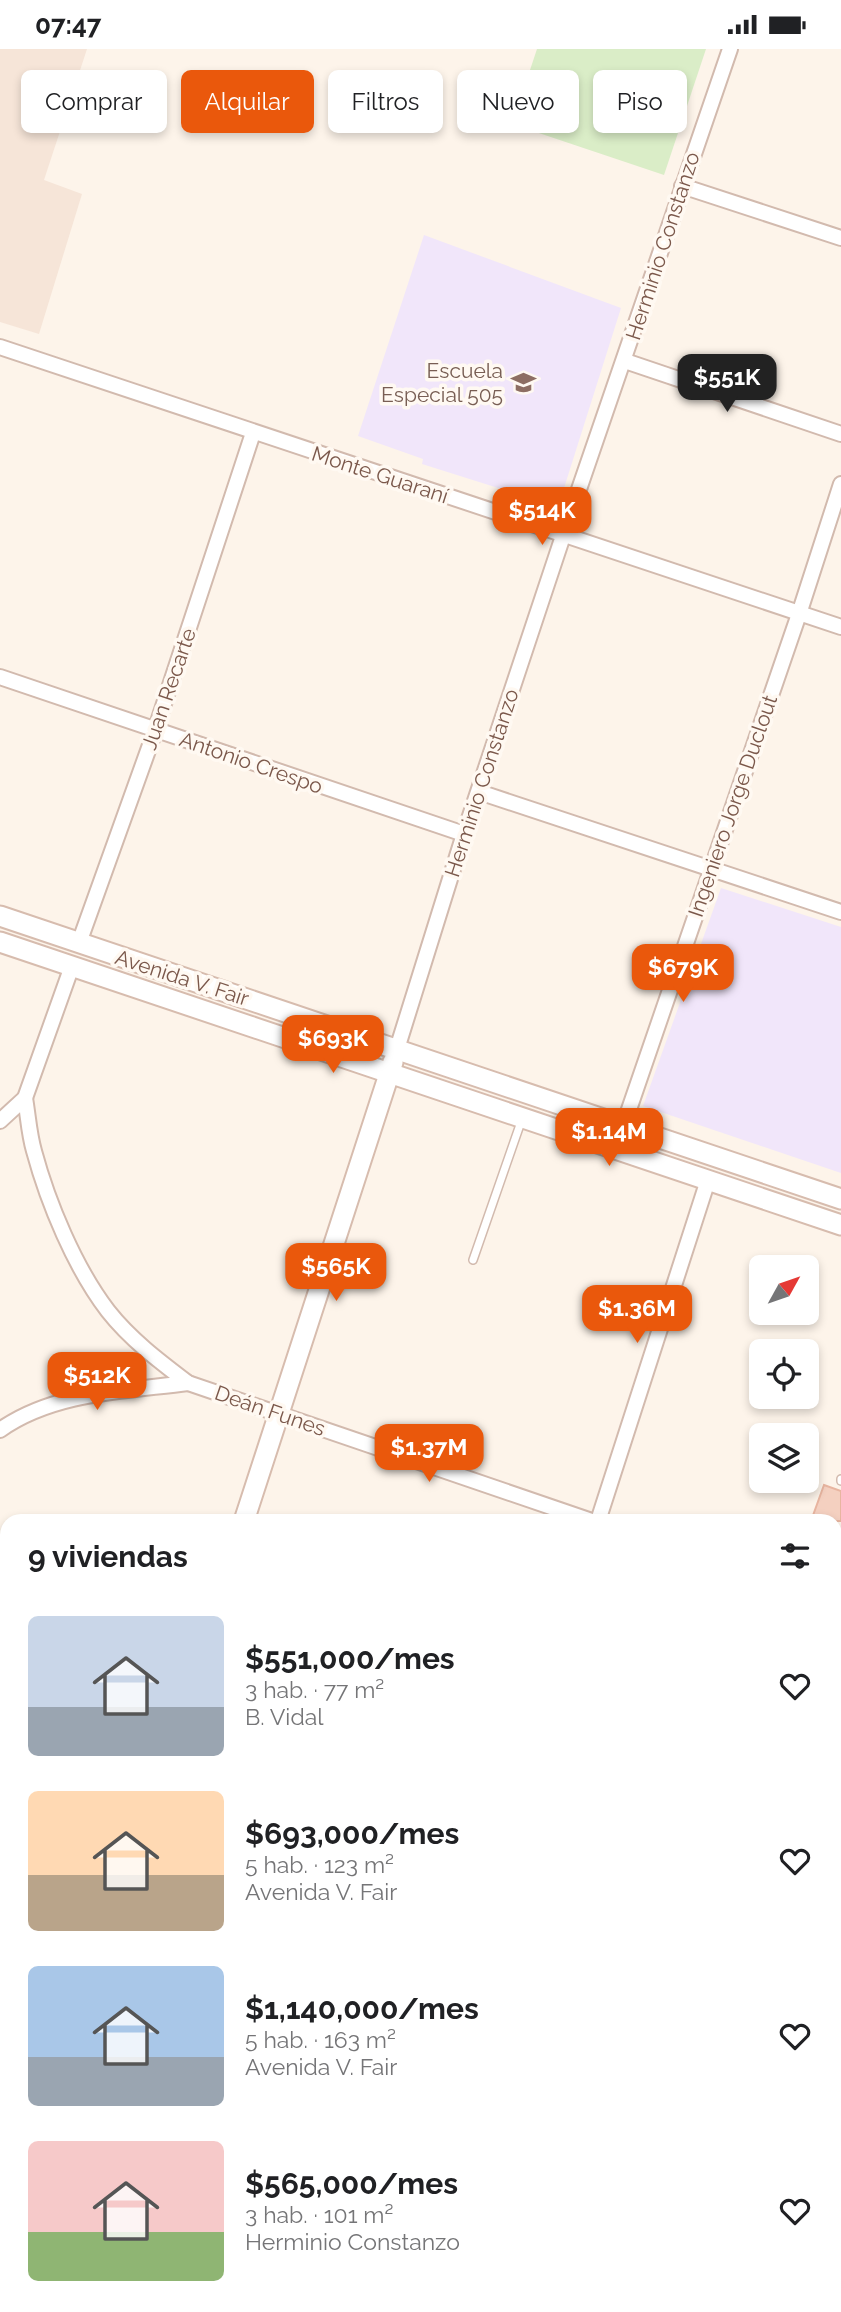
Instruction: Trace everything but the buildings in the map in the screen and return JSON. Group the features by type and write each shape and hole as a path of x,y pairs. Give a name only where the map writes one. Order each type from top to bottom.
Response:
{"main road":[{"name":"Avenida V. Fair","path":"0,916 841,1199"},
{"name":"Avenida V. Fair","path":"0,942 841,1225"},
{"name":"Herminio Constanzo","path":"246,1514 397,1049"}],"street":[{"name":"Herminio Constanzo","path":"397,1049 464,834 563,536 730,49"},
{"path":"682,186 841,238"},
{"name":"Monte Guaraní","path":"0,347 841,627"},
{"path":"625,361 841,434"},
{"name":"Juan Recarte","path":"79,943 155,731 253,433"},
{"name":"Ingeniero Jorge Duclout","path":"623,1127 841,484"},
{"name":"Antonio Crespo","path":"0,677 464,834"},
{"path":"479,792 841,912"},
{"path":"0,1121 25,1098 72,967"},
{"path":"25,1098 33,1148 50,1201 78,1261 108,1311 145,1350 188,1383"},
{"path":"600,1514 708,1180"},
{"path":"0,1430 41,1409 84,1397 188,1383"},
{"name":"Deán Funes","path":"188,1383 571,1514"}],"lane":[{"path":"472,1260 522,1118"}],"shaded area":[{"path":"0,49 87,49 80,70 21,70 21,133 59,133 44,180 82,194 39,334 0,322"},
{"name":"Escuela Especial 505","path":"424,235 621,308 558,507 422,464 423,459 358,436"},
{"path":"721,888 841,927 841,1173 643,1106"}],"green space":[{"path":"537,49 706,49 687,106 687,70 593,70 593,133 678,133 664,175 539,133 579,133 579,70 530,70"}],"place":[{"name":"Escuela Especial 505","path":"523,383"}]}
